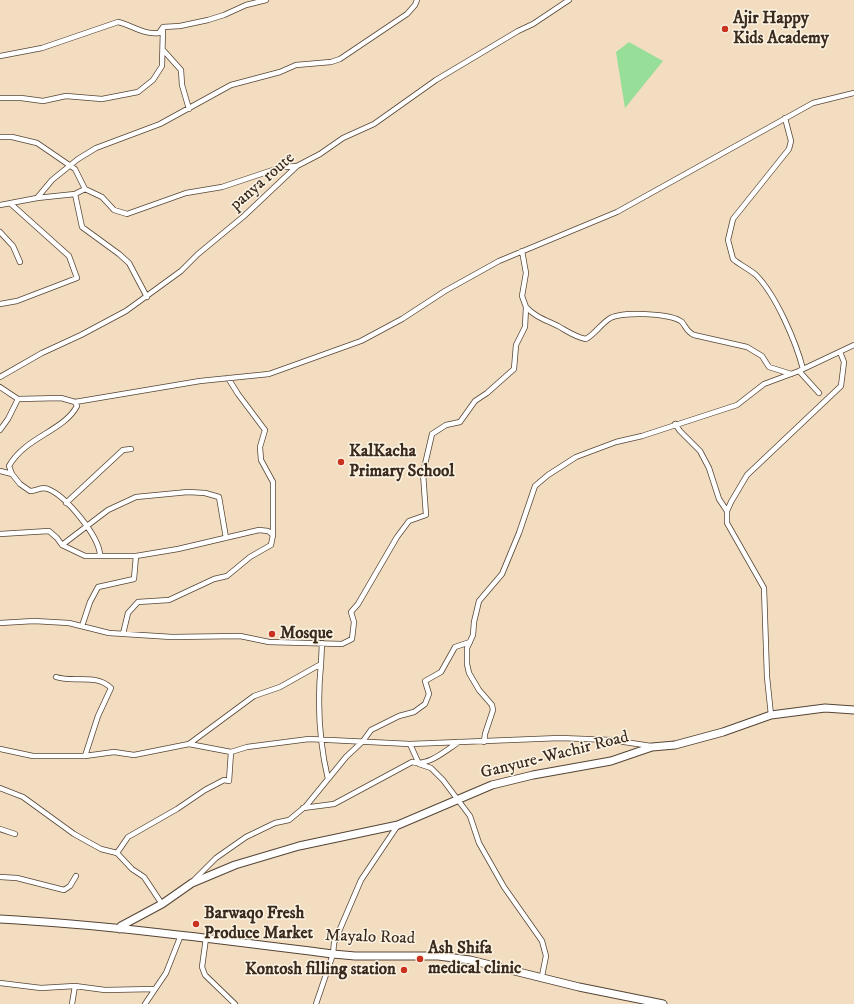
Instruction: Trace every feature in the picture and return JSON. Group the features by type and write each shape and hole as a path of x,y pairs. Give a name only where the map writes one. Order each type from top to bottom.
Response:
{"street":[{"path":"162,27 180,26 224,16 246,5 266,0"},
{"path":"37,198 68,165 96,148 160,124 189,109 208,96 231,85 280,72 296,66 331,62 340,59 407,14 415,5 417,0"},
{"name":"panya route","path":"0,377 42,353 110,320 147,297 181,271 198,254 244,216 297,166 320,154 343,138 374,124 436,80 518,31 533,24 569,0"},
{"path":"0,56 42,48 118,22 129,24 150,34 158,34 162,27"},
{"path":"0,98 43,101 66,96 102,100 138,92 153,80 162,66 164,51 162,27"},
{"path":"164,51 181,70 182,85 189,109"},
{"path":"0,388 18,399 61,398 75,402 228,378 269,374 362,341 402,319 445,291 522,252 617,212 688,171 729,151 813,103 854,94"},
{"path":"785,118 791,141 788,149 733,219 728,240 733,259 756,275 772,298 787,326 801,370 819,393"},
{"path":"0,137 12,137 37,143 75,169 85,189 102,197 114,210 127,214 186,193 222,187 282,167 297,166"},
{"path":"0,205 37,198 75,194 85,189"},
{"path":"75,194 82,226 129,263 147,297"},
{"path":"0,304 17,300 77,278 70,256 11,204"},
{"path":"0,232 12,246 20,262"},
{"path":"522,252 526,273 522,296 526,307 533,315 559,326 569,334 586,340 593,335 609,318 616,316 646,314 673,318 682,322 688,332 694,336 747,347 762,356 769,367 791,374"},
{"path":"0,623 34,621 70,623 109,633 172,637 240,636 269,642 342,644 352,639 354,622 351,612 358,604 397,537 409,521 426,515 424,473 432,434 446,425 460,422 475,401 487,393 514,369 516,345 525,327 526,307"},
{"path":"484,742 485,734 493,710 492,705 479,690 469,673 467,664 467,648 473,635 474,622 479,601 502,574 519,533 535,486 548,475 576,457 616,442 642,436 737,405 764,384 801,370 854,345"},
{"path":"771,715 767,677 764,588 727,523 728,511 731,502 747,475 841,386 844,362 840,352"},
{"path":"123,634 128,613 138,602 169,600 214,579 227,576 250,557 269,548 273,535 273,482 262,460 260,447 265,430 228,378"},
{"path":"0,430 8,419 18,399"},
{"path":"75,402 77,406 66,420 39,437 17,454 9,466 12,474 28,490 34,491 44,488 48,489 66,503 88,527 98,546 100,555"},
{"path":"675,424 700,451 711,473 719,499 728,511"},
{"path":"66,503 124,450 131,449"},
{"path":"0,470 12,474"},
{"path":"62,545 73,535 88,527 108,510 144,494 205,493 215,495 221,500 226,538"},
{"path":"0,534 49,532 57,538 62,545 85,556 136,556 153,554 259,530 268,531 273,535"},
{"path":"82,626 90,602 98,587 134,579 136,556"},
{"path":"192,883 216,858 246,837 275,823 289,820 303,808 371,730 399,716 414,712 425,704 429,694 425,681 441,672 455,647 470,642"},
{"path":"322,643 318,689 320,739 328,779"},
{"path":"189,744 254,696 280,688 321,664"},
{"path":"56,677 64,680 89,678 111,688 98,716 85,756"},
{"name":"Ganyure-Wachir Road","path":"120,929 121,926 162,904 192,883 269,854 398,825 492,785 533,775 611,762 652,746 675,745 716,734 771,715 825,708 854,710"},
{"path":"0,756 1,750 33,756 85,756 114,752 134,754 189,744 231,752 247,747 320,739 410,744 567,739 611,740 652,746"},
{"path":"419,764 430,760 459,742"},
{"path":"410,744 419,764"},
{"path":"117,853 128,837 177,809 205,790 224,780 230,781 231,752"},
{"path":"303,808 334,804 412,762 431,768 470,816 479,843 504,887 542,941 546,956 542,976"},
{"path":"0,788 23,797 74,834 101,849 117,853 132,869 144,877 162,904"},
{"path":"316,1004 333,954 334,943 361,880 398,825"},
{"path":"0,829 15,834"},
{"path":"0,877 17,878 64,890 70,886 76,876"},
{"name":"Mayalo Road","path":"0,919 61,922 355,956 438,956 470,960 542,976 579,987 663,1004"},
{"path":"145,1004 166,973 181,935"},
{"path":"206,938 202,967 205,975 235,1004"},
{"path":"0,984 41,988 75,986 105,990 155,989"},
{"path":"72,1004 75,986"}],"green space":[{"path":"629,42 663,61 625,108 616,52"}],"place":[{"name":"Ajir Happy Kids Academy","path":"725,29"},
{"name":"KalKacha Primary School","path":"341,462"},
{"name":"Mosque","path":"272,634"},
{"name":"Barwaqo Fresh Produce Market","path":"196,924"},
{"name":"Ash Shifa medical clinic","path":"420,959"},
{"name":"Kontosh filling station","path":"404,970"}]}
